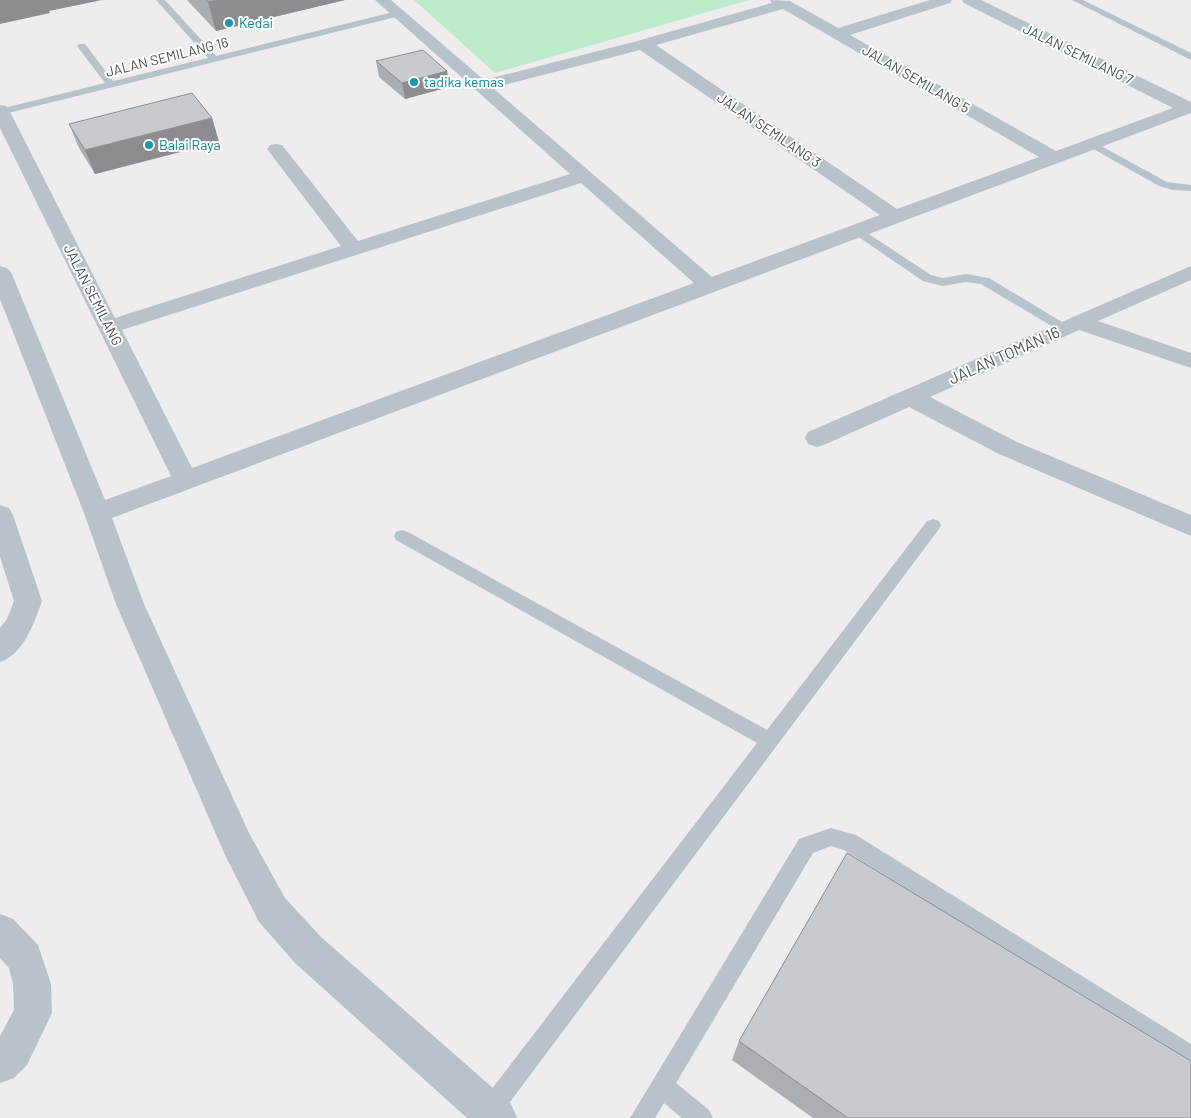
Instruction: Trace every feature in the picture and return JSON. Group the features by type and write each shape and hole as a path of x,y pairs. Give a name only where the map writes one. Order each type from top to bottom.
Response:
{"street":[{"path":"382,0 710,286"},
{"path":"836,34 945,0"},
{"name":"JALAN SEMILANG 7","path":"969,0 1190,108"},
{"path":"481,86 643,44 781,2"},
{"name":"JALAN SEMILANG 5","path":"781,2 1055,158"},
{"name":"JALAN SEMILANG 3","path":"643,44 896,216"},
{"path":"97,513 1190,108"},
{"name":"JALAN SEMILANG","path":"0,111 186,480"},
{"path":"276,149 354,249"},
{"path":"109,328 584,176"},
{"path":"0,272 97,513 130,604 237,844 272,910 308,950 490,1116"},
{"name":"JALAN TOMAN 16","path":"817,438 1191,272"},
{"path":"1072,325 1191,361"},
{"path":"910,397 1008,448 1191,526"},
{"path":"0,515 28,601 18,625 0,650"},
{"path":"0,932 25,958 32,984 33,1013 13,1051 0,1064"}],"lane":[{"path":"160,0 214,59"},
{"path":"1076,0 1191,57"},
{"name":"JALAN SEMILANG 16","path":"0,111 397,14"},
{"path":"82,46 111,84"},
{"path":"1092,144 1158,182 1173,187 1191,188"},
{"path":"858,231 928,278 943,282 966,278 985,281 1072,325"},
{"path":"490,1116 933,525"},
{"path":"402,536 770,741"},
{"path":"642,1118 806,846 831,837 849,842 1191,1057"},
{"path":"662,1087 701,1118"}],"green space":[{"path":"414,0 749,0 495,73"}],"building":[{"path":"423,50 447,71 402,83 376,61"},
{"path":"192,93 212,118 85,150 69,124"},
{"path":"847,853 1191,1061 1191,1118 848,1118 739,1041"}],"place":[{"name":"Kedai","path":"229,23"},
{"name":"tadika kemas","path":"414,82"},
{"name":"Balai Raya","path":"149,145"}]}
